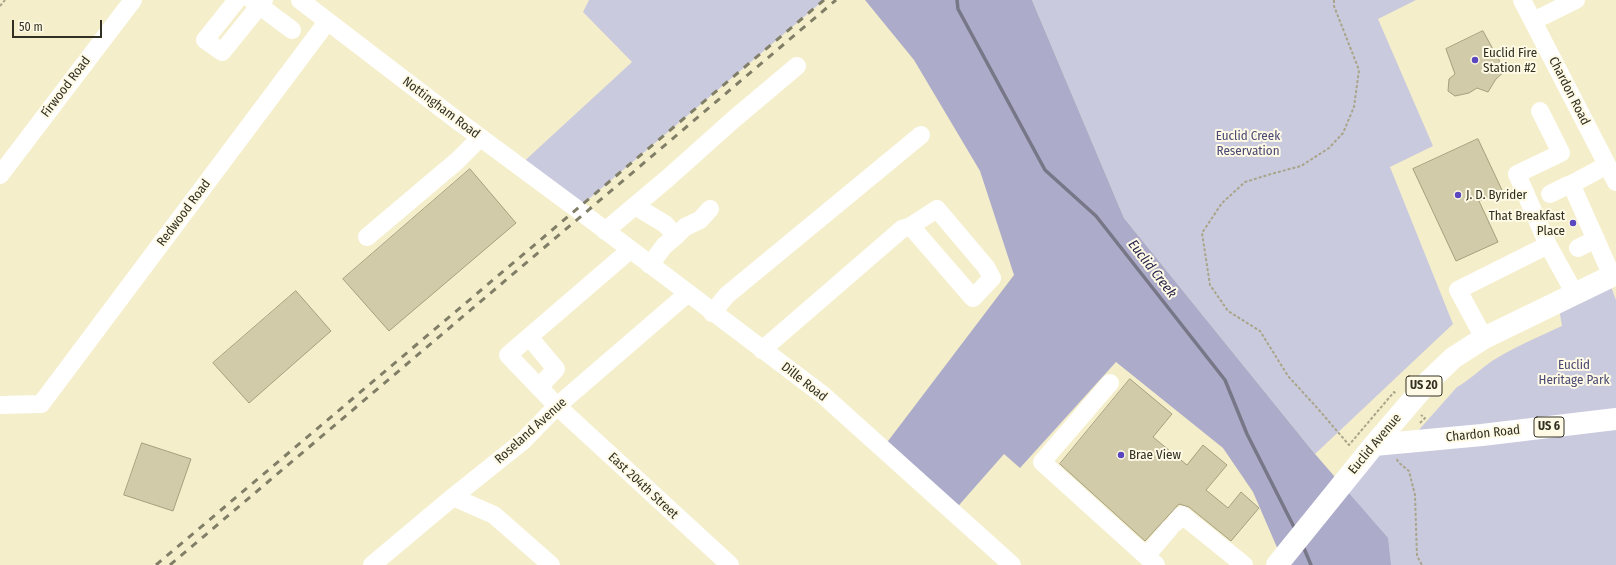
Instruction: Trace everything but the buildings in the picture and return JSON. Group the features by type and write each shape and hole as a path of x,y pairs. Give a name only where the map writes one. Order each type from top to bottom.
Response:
{"main road":[{"name":"Euclid Avenue","path":"1280,562 1374,445 1443,366 1465,348 1614,275"},
{"name":"Chardon Road","path":"1374,445 1460,437 1616,419"}],"street":[{"name":"Firwood Road","path":"0,175 133,0"},
{"path":"237,0 205,40 222,52 258,2 292,30"},
{"name":"Nottingham Road","path":"300,0 480,138 584,215"},
{"name":"Chardon Road","path":"1522,0 1616,182"},
{"path":"1532,21 1576,0"},
{"name":"Redwood Road","path":"0,405 41,404 327,22"},
{"path":"605,230 635,206 797,66"},
{"path":"1540,111 1561,153 1517,174 1548,245 1575,294"},
{"path":"712,312 727,295 921,135"},
{"path":"368,237 457,161 480,138"},
{"path":"1550,194 1607,165"},
{"path":"1570,185 1574,190 1614,275"},
{"path":"635,206 665,224 676,236"},
{"path":"650,265 664,246 685,227 700,220 710,209"},
{"path":"762,350 902,229 909,227 937,209 986,267 992,278 973,298 914,230 909,227"},
{"name":"Dille Road","path":"584,215 823,395 1012,565"},
{"path":"1578,248 1596,239"},
{"path":"1484,338 1458,290 1548,245"},
{"path":"539,387 556,369 530,338 630,250"},
{"name":"Roseland Avenue","path":"372,565 523,441 557,406 688,294"},
{"name":"East 204th Street","path":"530,338 508,355 557,406 730,565"},
{"path":"1110,383 1042,462 1151,560 1173,525 1182,515 1244,565"},
{"path":"453,497 494,515 551,565"}],"path":[{"path":"0,6 5,0"},
{"path":"1334,0 1334,6 1359,70 1354,107 1342,133 1329,148 1300,166 1245,182 1222,203 1202,232 1204,258 1210,285 1228,310 1260,331 1288,376 1349,446 1394,392 1397,394"},
{"path":"1419,424 1425,418 1421,414"},
{"path":"1397,460 1410,471 1415,495 1417,556 1422,565"}],"green space":[{"path":"589,0 824,0 577,209 519,166 632,62 583,12"},
{"name":"Euclid Creek Reservation","path":"1032,0 1416,0 1378,19 1433,146 1390,167 1453,324 1315,454 1124,218"},
{"name":"Euclid Heritage Park","path":"1608,278 1616,300 1616,565 1297,565 1355,501 1342,485 1374,445 1409,441 1457,387 1500,356 1526,342 1562,326 1558,302"}],"shaded area":[{"path":"865,0 1032,0 1124,218 1315,454 1388,538 1391,565 1283,565 1282,559 1253,492 1223,448 1116,362 1020,468 1004,454 953,512 882,449 1014,275 980,171 914,60"}],"waterway":[{"name":"Euclid Creek","path":"957,0 958,9 1045,170 1096,216 1225,380 1247,434 1295,529"},
{"name":"Euclid Creek","path":"1303,546 1311,565"}],"railway":[{"path":"156,565 824,0"},
{"path":"170,565 836,0"}],"place":[{"name":"Euclid Fire Station #2","path":"1475,60"},
{"name":"J. D. Byrider","path":"1458,195"},
{"name":"That Breakfast Place","path":"1573,223"},
{"name":"Brae View","path":"1121,455"}]}
